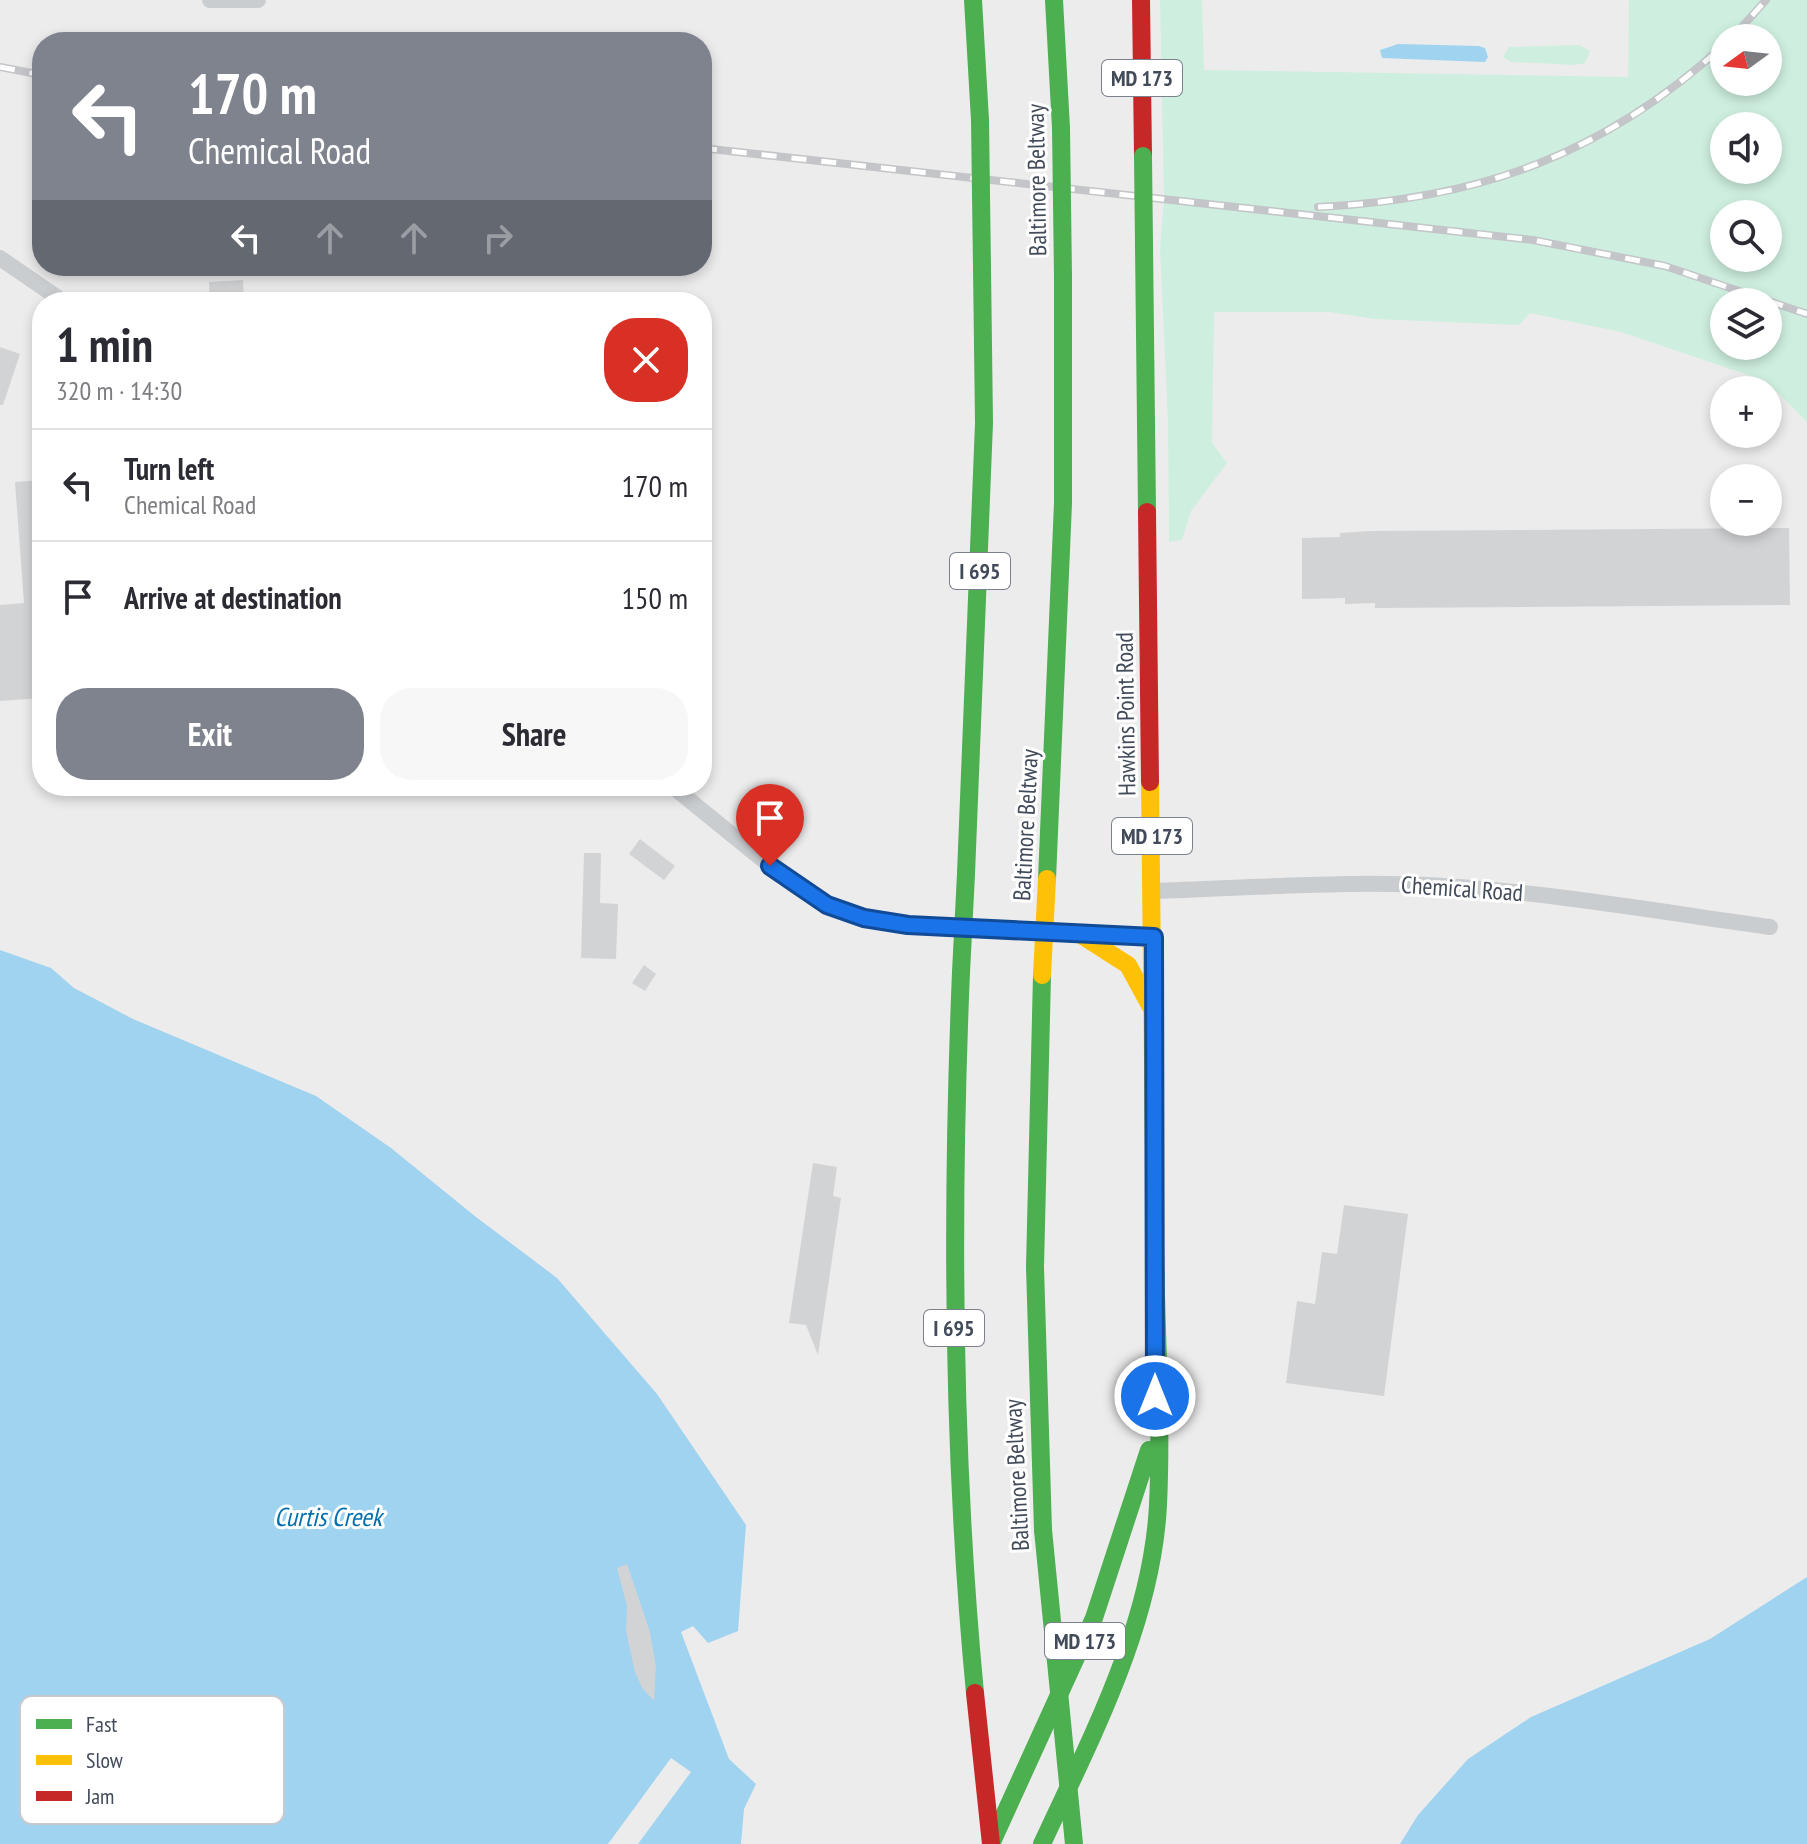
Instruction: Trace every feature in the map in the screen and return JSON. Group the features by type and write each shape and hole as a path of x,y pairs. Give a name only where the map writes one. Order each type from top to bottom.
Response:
{"main road":[{"name":"I 695","path":"973,0 980,120 982,524 961,972 953,1268 958,1466 973,1683 991,1844"},
{"name":"Baltimore Beltway","path":"1054,0 1061,128 1064,534 1042,975 1035,1267 1043,1530 1074,1844"},
{"name":"Hawkins Point Road","path":"1141,0 1154,937 1155,1428"},
{"path":"1078,933 1128,965 1154,1013"},
{"name":"MD 173","path":"991,1844 1094,1618 1155,1428"},
{"name":"MD 173","path":"1042,1844 1133,1634 1153,1560 1158,1506 1155,1428"}],"street":[{"path":"210,0 258,0"},
{"path":"0,258 49,292"},
{"path":"684,796 795,886 827,905 864,918 908,925 1154,937"},
{"name":"Chemical Road","path":"1153,891 1369,884 1443,886 1533,894 1770,927"}],"green space":[{"path":"1160,0 1202,0 1204,70 1628,77 1629,0 1807,0 1807,422 1782,397 1782,376 1751,376 1621,332 1530,313 1519,325 1374,319 1329,312 1214,312 1212,443 1227,463 1191,511 1182,540 1169,542 1168,421 1160,248 1164,199"},
{"path":"1579,45 1590,51 1585,63 1575,65 1511,62 1503,57 1509,47"}],"water":[{"path":"1398,44 1479,46 1485,48 1488,57 1485,62 1382,58 1380,50"},
{"name":"Curtis Creek","path":"0,950 51,968 74,988 133,1019 316,1096 391,1148 557,1278 657,1394 746,1525 738,1631 708,1643 693,1626 681,1632 729,1759 756,1784 752,1844 0,1844"},
{"path":"1807,1577 1807,1844 1400,1844 1418,1815 1468,1759 1531,1717 1710,1639"}],"pier":[{"path":"671,1758 691,1772 638,1844 608,1844"},
{"path":"756,1784 760,1784 756,1844 741,1844 744,1809"}],"building":[{"path":"243,280 244,292 210,292 209,282"},
{"path":"0,347 20,354 3,405 0,405"},
{"path":"32,481 32,699 0,701 0,605 24,603 15,482"},
{"path":"1782,528 1789,528 1790,605 1375,608 1375,603 1345,604 1345,598 1302,599 1302,538 1340,537 1340,533 1371,531 1710,529 1710,536 1782,536"},
{"path":"640,839 675,866 664,880 629,854"},
{"path":"584,853 601,853 600,903 618,904 616,959 581,958"},
{"path":"644,965 656,974 645,991 632,983"},
{"path":"813,1163 837,1167 833,1196 841,1198 818,1355 806,1325 789,1323"},
{"path":"1344,1205 1408,1214 1384,1396 1286,1383 1297,1301 1315,1304 1322,1252 1337,1254"},
{"path":"627,1564 650,1632 656,1667 654,1701 642,1688 635,1672 626,1631 627,1606 617,1568"}],"railway":[{"path":"1745,24 1766,0"},
{"path":"1318,207 1433,194 1536,164 1632,116 1710,57"},
{"path":"0,67 32,73"},
{"path":"712,149 1533,240 1665,266 1807,314"}],"traffic: fast":[{"path":"973,0 980,120"},
{"path":"1054,0 1061,128"},
{"path":"980,120 982,268"},
{"path":"1061,128 1063,277"},
{"path":"1143,156 1144,245"},
{"path":"1144,245 1147,512"},
{"path":"966,874 984,423 982,268"},
{"path":"1047,879 1063,503 1063,277"},
{"path":"961,972 966,874"},
{"path":"961,972 956,1153 956,1333 962,1513 975,1693"},
{"path":"1042,975 1035,1267 1043,1530"},
{"path":"1042,1844 1099,1722 1132,1637 1153,1549 1158,1505 1159,1441 1155,1248"},
{"path":"991,1844 1094,1618 1149,1450"},
{"path":"1043,1530 1074,1844"}],"traffic: slow":[{"path":"1150,782 1155,1248"},
{"path":"1042,975 1047,879"},
{"path":"1078,933 1128,965 1152,1009"}],"traffic: jam":[{"path":"1141,0 1143,156"},
{"path":"1147,512 1150,782"},
{"path":"975,1693 991,1844"}],"route":[{"path":"770,866 827,905 864,918 908,925 1154,937 1155,1396"}]}
